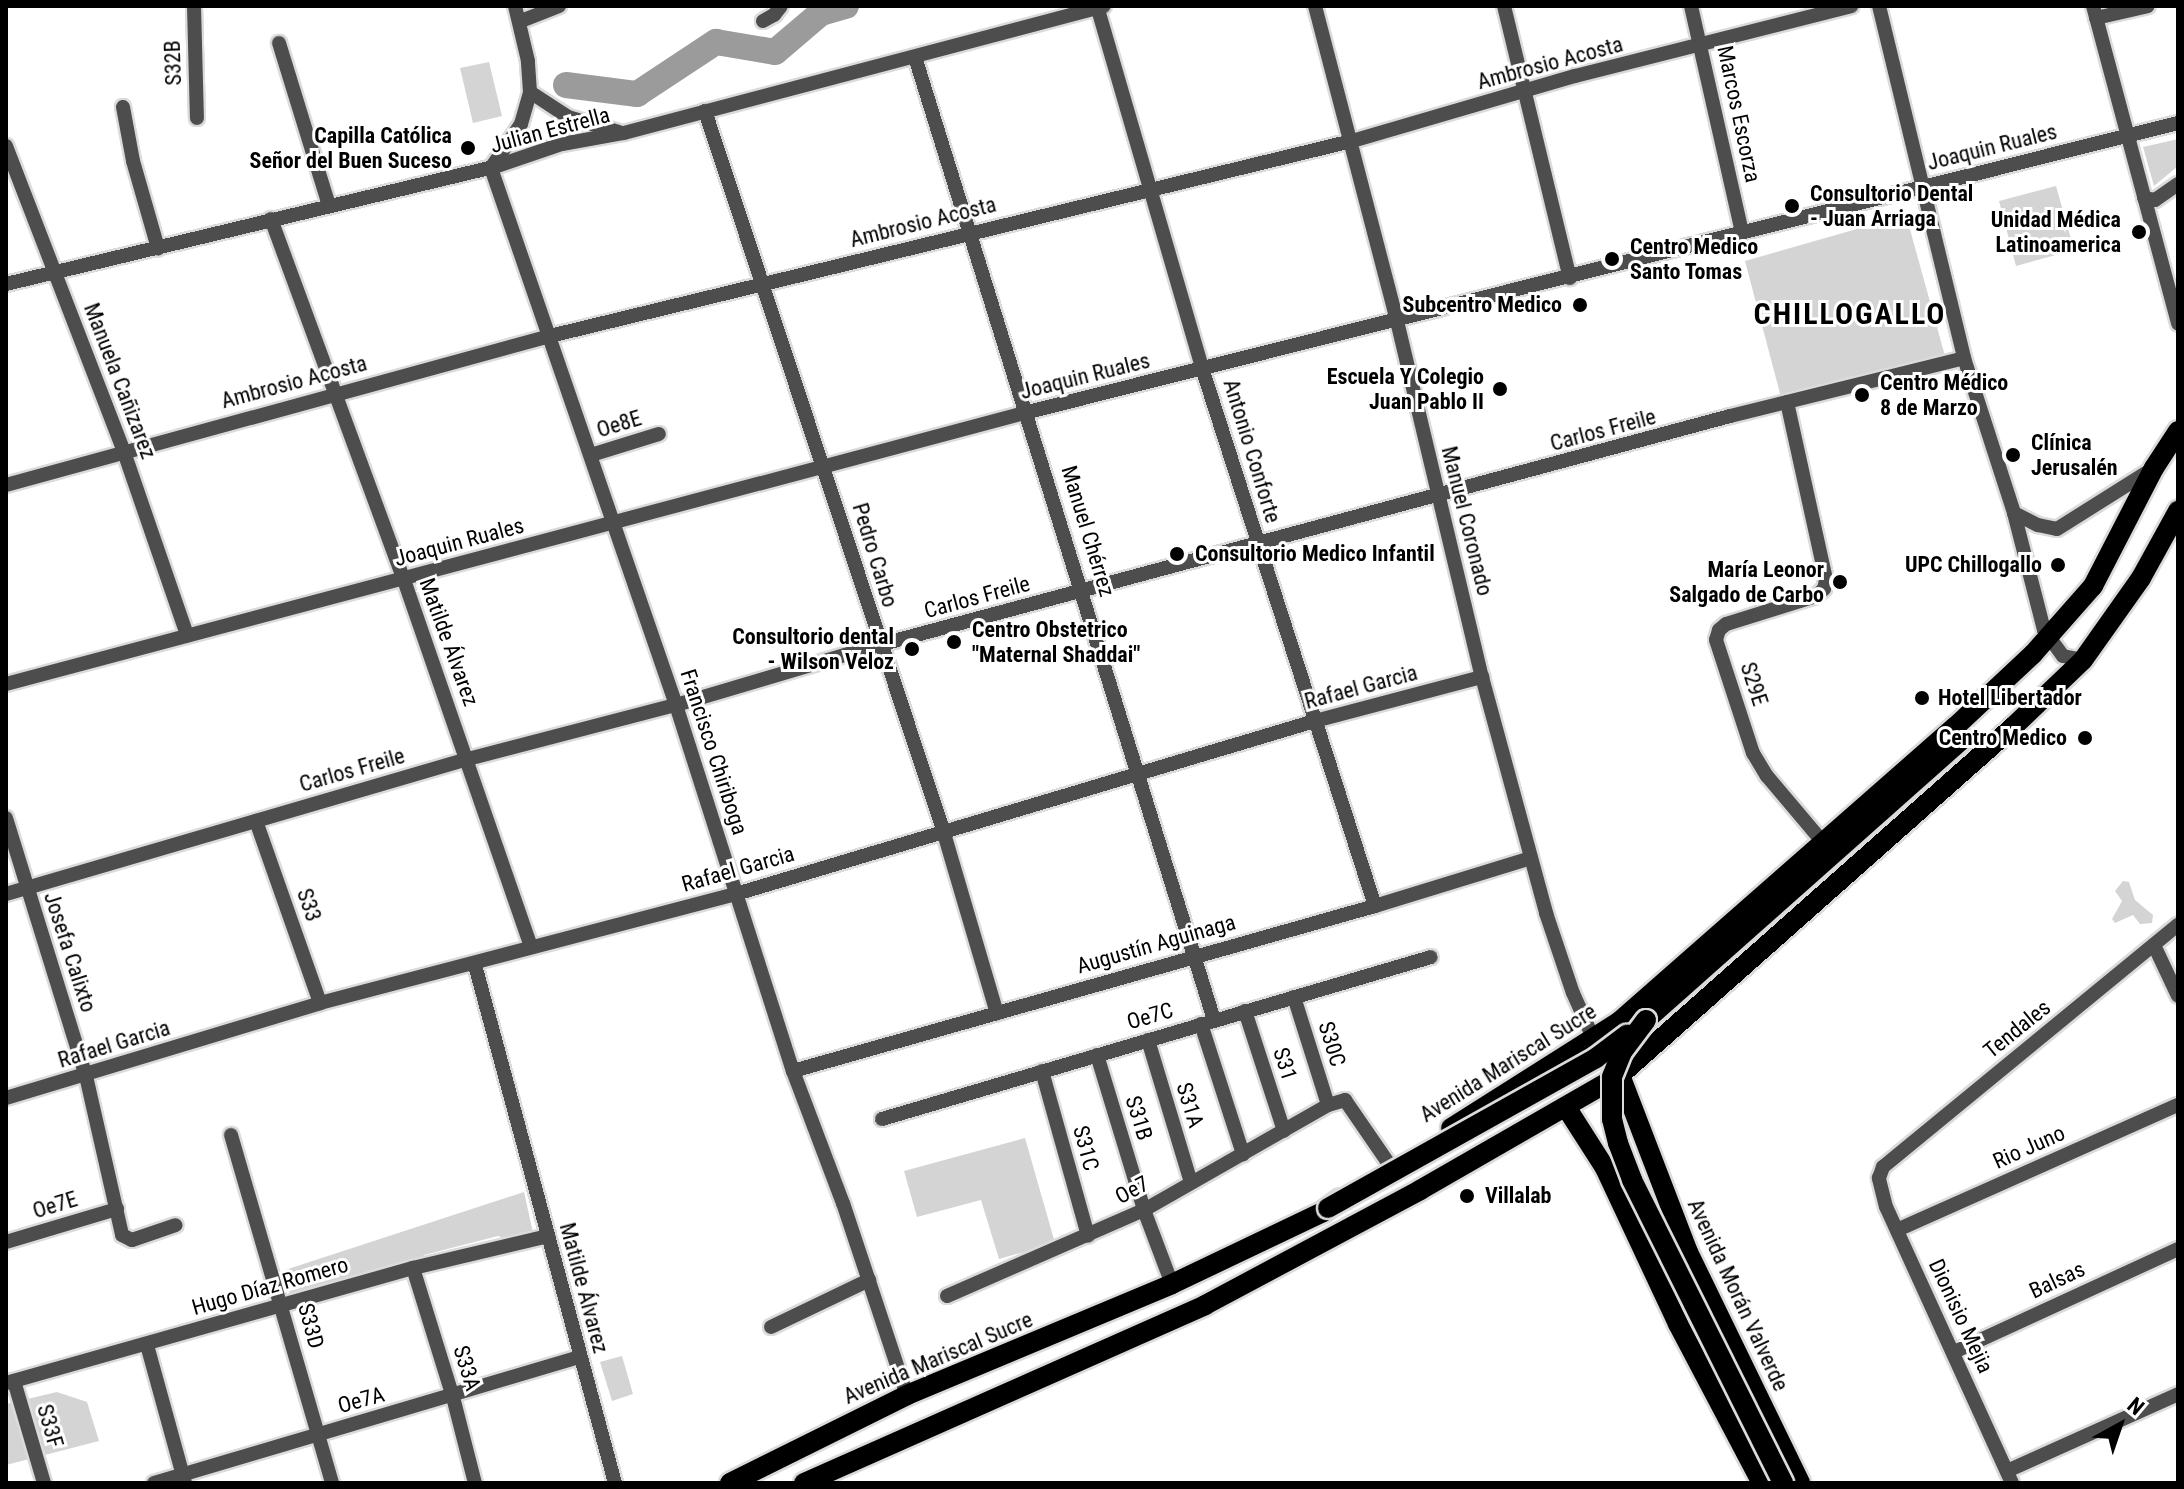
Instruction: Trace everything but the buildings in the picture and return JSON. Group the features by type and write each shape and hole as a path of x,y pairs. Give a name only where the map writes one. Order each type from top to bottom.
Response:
{"main road":[{"name":"Avenida Mariscal Sucre","path":"731,1482 907,1395 1172,1284 1326,1210 1389,1164 1594,1040 1955,727 2040,646 2093,586 2154,468 2178,431"},
{"path":"804,1483 1205,1305 1314,1249 1620,1075 2014,726 2083,660 2141,578 2178,511"},
{"path":"1326,1210 1596,1058 1646,1020 2015,689 2040,646"},
{"path":"1646,1020 1622,1052 1612,1077 1612,1119 1618,1143 1632,1180 1783,1483"},
{"name":"Avenida Morán Valverde","path":"1594,1040 1620,1075 1688,1252 1800,1483"},
{"path":"1566,1107 1605,1168 1678,1324 1762,1483"}],"street":[{"name":"S32B","path":"194,6 197,118"},
{"path":"491,168 521,124 530,92 521,21 515,6"},
{"path":"521,21 559,6"},
{"path":"763,21 774,15 781,6"},
{"name":"Julian Estrella","path":"6,284 491,168 562,144 624,133 1099,6"},
{"name":"Antonio Conforte","path":"1099,6 1147,188 1203,371 1375,906"},
{"name":"Manuel Coronado","path":"1315,6 1397,321 1482,677 1531,858 1573,993 1594,1040"},
{"path":"1504,6 1570,278"},
{"name":"Marcos Escorza","path":"1691,6 1742,232"},
{"name":"Ambrosio Acosta","path":"6,485 550,336 1147,188 1352,141 1525,91 1851,6"},
{"path":"1879,6 1964,358 2014,513 2040,646 2083,660"},
{"path":"2148,6 2095,12 2178,324"},
{"path":"279,43 329,206"},
{"name":"Manuel Chérrez","path":"915,57 1028,412 1194,955 1207,1022 1243,1154"},
{"path":"530,92 568,117 624,133"},
{"path":"123,107 133,161 158,248"},
{"name":"Pedro Carbo","path":"705,111 825,467 879,645 943,830 997,1013"},
{"name":"Joaquin Ruales","path":"6,684 1028,412 1203,371 2178,123"},
{"name":"Manuela Cañizarez","path":"6,146 124,452 187,635"},
{"name":"Francisco Chiriboga","path":"491,168 615,522 793,1071 907,1395"},
{"path":"2144,198 2155,200 2178,184"},
{"name":"Matilde Álvarez","path":"271,219 468,759 531,947"},
{"name":"Carlos Freile","path":"6,894 468,759 676,705 879,645 1787,402 1964,358"},
{"name":"S29E","path":"1787,402 1826,580 1824,589 1816,596 1726,624 1719,630 1716,640 1753,753 1767,776 1822,841"},
{"name":"Oe8E","path":"591,455 659,434"},
{"path":"2014,513 2038,525 2057,529 2154,468"},
{"name":"Rafael Garcia","path":"6,1098 320,1003 475,965 531,947 736,894 1315,721 1482,677"},
{"name":"Josefa Calixto","path":"6,818 86,1076 126,1238 176,1225"},
{"name":"S33","path":"256,821 320,1003"},
{"name":"Augustín Aguinaga","path":"793,1071 1375,906 1531,858"},
{"name":"Tendales","path":"1883,1167 2178,925"},
{"path":"2154,945 2178,996"},
{"name":"Oe7C","path":"882,1119 1431,957"},
{"name":"Matilde Álvarez","path":"475,965 615,1483"},
{"name":"S30C","path":"1294,997 1328,1105"},
{"name":"S31","path":"1245,1011 1284,1131"},
{"name":"S31A","path":"1148,1040 1191,1182"},
{"name":"S31B","path":"1097,1055 1144,1210 1172,1284"},
{"name":"S31C","path":"1042,1071 1088,1236"},
{"path":"1328,1105 1345,1100 1389,1164"},
{"name":"Oe7","path":"947,1296 1144,1210 1328,1105"},
{"name":"Rio Juno","path":"1897,1230 2178,1105"},
{"name":"S33D","path":"231,1135 283,1304 332,1483"},
{"name":"Dionisio Mejia","path":"1883,1167 1880,1192 2010,1477"},
{"name":"Oe7E","path":"6,1242 117,1209"},
{"name":"Hugo Díaz Romero","path":"10,1382 413,1268 548,1236"},
{"name":"Balsas","path":"1954,1352 2178,1249"},
{"name":"S33A","path":"413,1268 453,1397 475,1483"},
{"path":"771,1327 869,1280"},
{"path":"147,1345 184,1479"},
{"name":"Oe7A","path":"154,1483 184,1479 318,1435 580,1357"},
{"name":"S33F","path":"10,1382 44,1483"},
{"path":"2010,1477 2178,1394"}],"shaded area":[{"path":"489,62 502,116 473,123 460,68"},
{"path":"2178,139 2178,166 2154,186 2143,147"},
{"path":"2056,186 2074,250 2016,266 1999,201"},
{"path":"1906,215 1945,356 1782,401 1745,261"},
{"path":"2123,881 2129,882 2135,900 2153,915 2152,923 2140,924 2133,915 2115,923 2112,919 2122,901 2115,891"},
{"path":"1025,1138 1055,1243 999,1259 981,1200 917,1217 904,1171"},
{"path":"524,1192 534,1237 514,1242 498,1236 424,1255 408,1276 292,1305 285,1270"},
{"path":"622,1356 633,1394 612,1401 600,1362"},
{"path":"57,1392 87,1402 99,1441 6,1465 6,1404"}],"waterway":[{"path":"566,85 637,94 716,42 775,52 821,13 846,6"}],"place":[{"name":"Capilla Católica Señor del Buen Suceso","path":"468,148"},
{"name":"Consultorio Dental - Juan Arriaga","path":"1792,206"},
{"name":"Unidad Médica Latinoamerica","path":"2139,232"},
{"name":"Centro Medico Santo Tomas","path":"1612,259"},
{"name":"Subcentro Medico","path":"1580,305"},
{"name":"Escuela Y Colegio Juan Pablo II","path":"1500,389"},
{"name":"Centro Médico 8 de Marzo","path":"1862,395"},
{"name":"Clínica Jerusalén","path":"2013,455"},
{"name":"Consultorio Medico Infantil","path":"1177,554"},
{"name":"UPC Chillogallo","path":"2058,565"},
{"name":"María Leonor Salgado de Carbo","path":"1840,582"},
{"name":"Centro Obstetrico \"Maternal Shaddai\"","path":"954,642"},
{"name":"Consultorio dental - Wilson Veloz","path":"912,649"},
{"name":"Hotel Libertador","path":"1922,698"},
{"name":"Centro Medico","path":"2085,738"},
{"name":"Villalab","path":"1467,1196"}],"district":[{"name":"CHILLOGALLO","path":"1850,314"}]}
